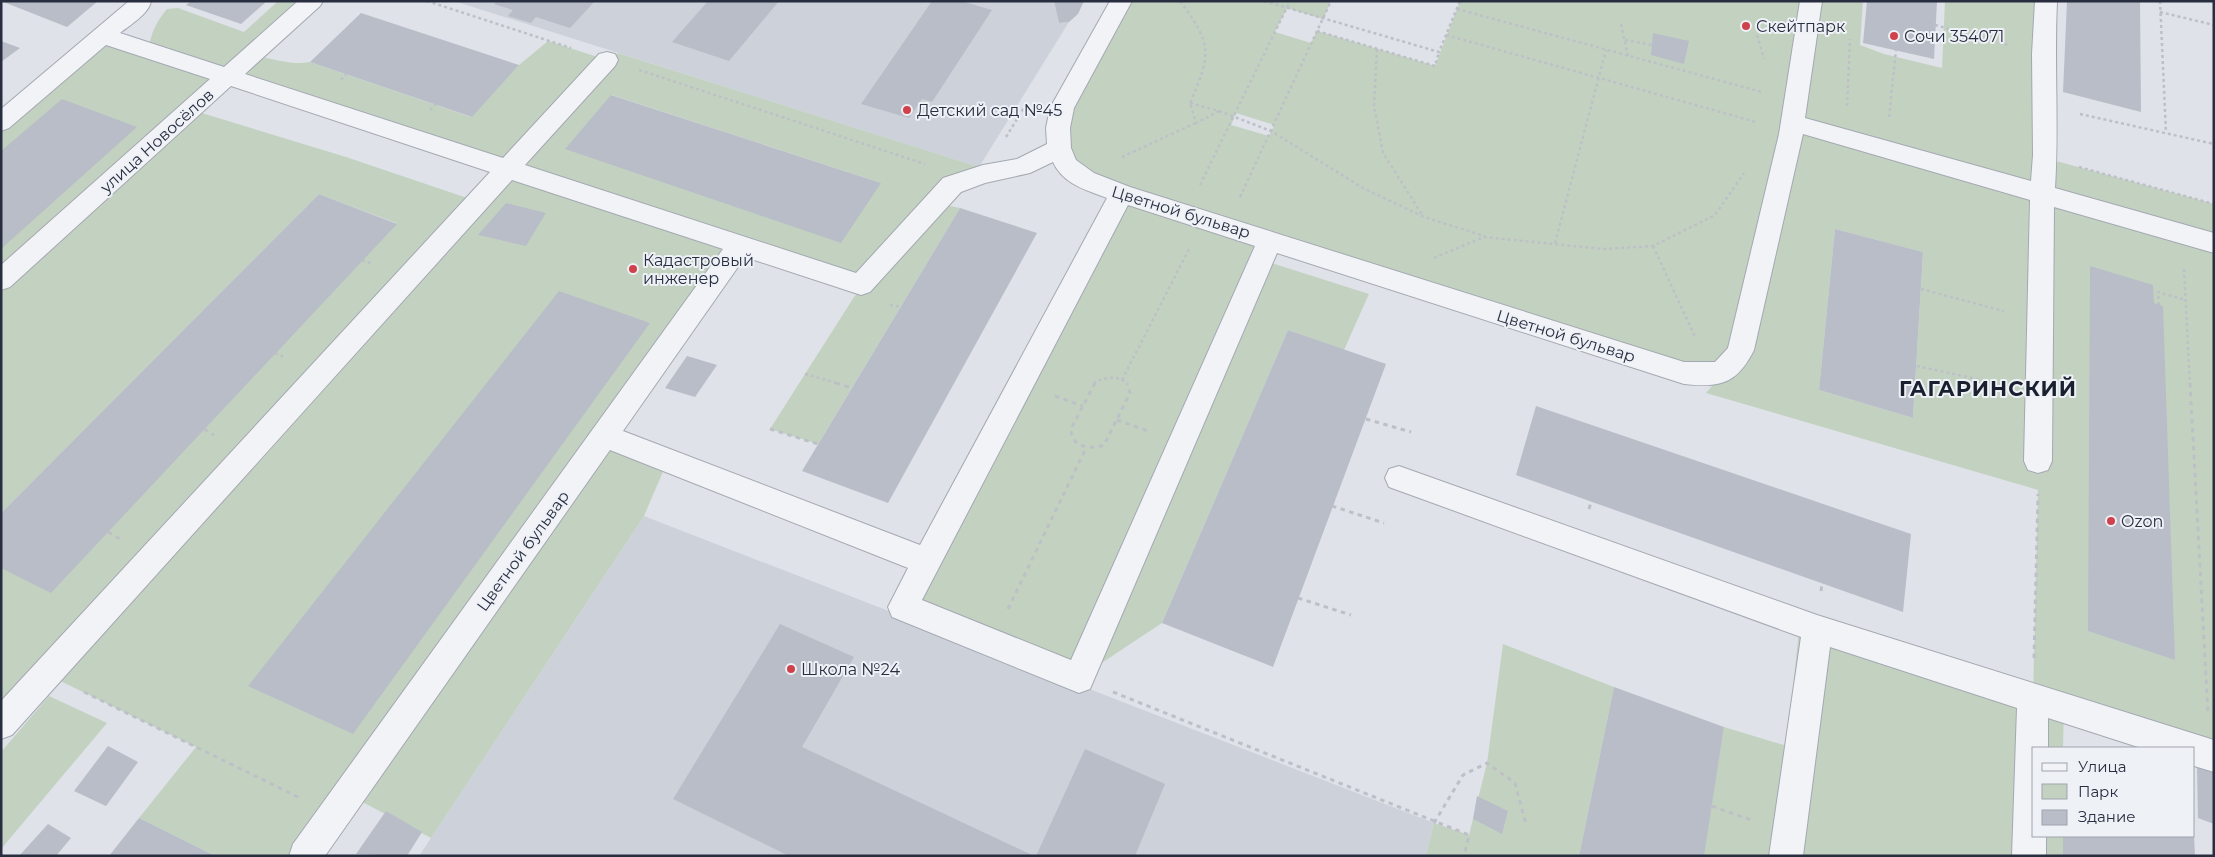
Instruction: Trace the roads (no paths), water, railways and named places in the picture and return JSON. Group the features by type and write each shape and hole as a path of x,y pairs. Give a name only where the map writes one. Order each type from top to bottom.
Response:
{"street":[{"path":"1,122 104,36 140,4 140,1"},
{"name":"улица Новосёлов","path":"1,280 312,1"},
{"name":"Цветной бульвар","path":"1121,1 1062,108 1058,128 1059,148 1067,166 1085,180 1122,194 1684,373 1709,376 1724,372 1734,363 1742,350 1793,122 1811,1"},
{"path":"2038,461 2042,195 2046,155 2043,54 2046,1"},
{"path":"104,36 861,285 952,185 969,178 1003,169 1022,167 1059,148"},
{"path":"1,724 607,60"},
{"path":"1793,122 2214,243"},
{"path":"1122,194 903,607 1079,678 1270,240"},
{"name":"Цветной бульвар","path":"305,856 740,246"},
{"path":"605,436 928,562"},
{"path":"1399,478 1800,621 1817,629 2186,747"},
{"path":"1786,856 1817,629"},
{"path":"2029,856 2033,698"}],"place":[{"name":"Скейтпарк","path":"1746,26"},
{"name":"Сочи 354071","path":"1894,36"},
{"name":"Детский сад №45","path":"907,110"},
{"name":"Кадастровый инженер","path":"633,269"},
{"name":"Ozon","path":"2111,521"},
{"name":"Школа №24","path":"791,669"}],"district":[{"name":"ГАГАРИНСКИЙ","path":"1988,388"}]}
